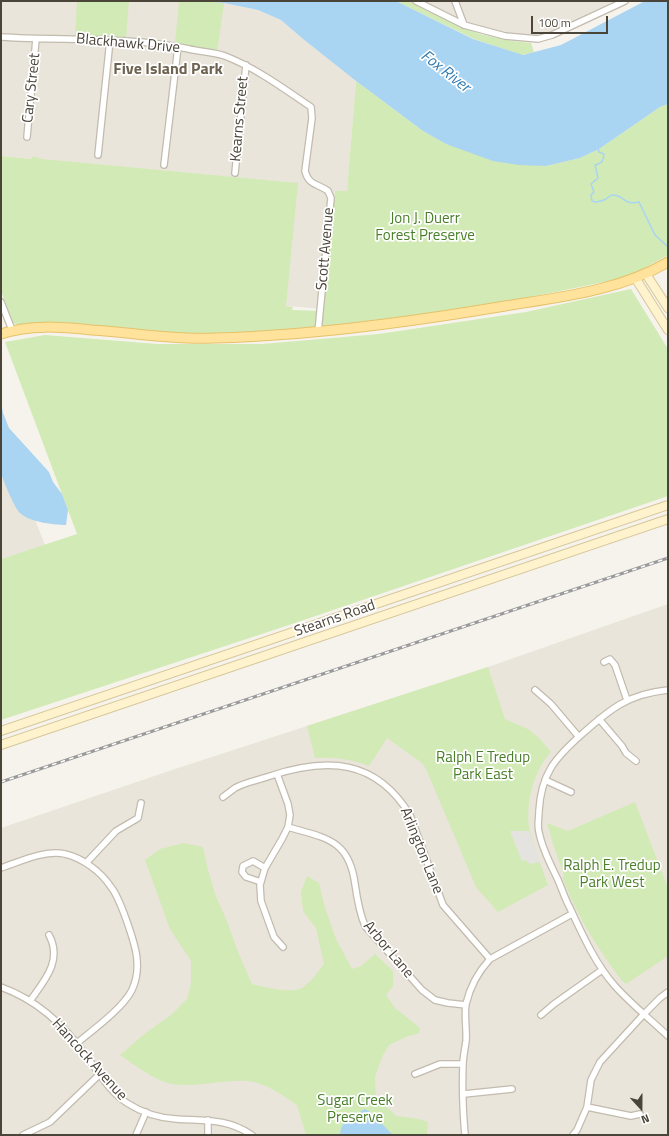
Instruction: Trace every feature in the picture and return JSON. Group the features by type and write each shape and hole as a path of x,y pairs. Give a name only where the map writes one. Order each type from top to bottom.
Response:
{"main road":[{"path":"1,334 12,330 29,327 53,326 186,338 218,338 318,332 377,326 435,318 578,294 636,279 668,262"},
{"path":"646,274 668,308"},
{"path":"636,279 668,330"},
{"name":"Stearns Road","path":"1,731 668,505"},
{"name":"Stearns Road","path":"1,745 668,519"}],"street":[{"path":"416,1 464,25 505,36 538,39 552,36 625,1"},
{"path":"455,1 464,25"},
{"name":"Blackhawk Drive","path":"1,37 110,40 178,47 223,56 254,69 311,107"},
{"name":"Cary Street","path":"27,136 36,39"},
{"path":"98,155 110,40"},
{"path":"164,165 178,47"},
{"name":"Kearns Street","path":"235,173 246,65"},
{"name":"Scott Avenue","path":"311,107 312,118 305,171 307,178 311,182 328,191 330,198 318,332"},
{"path":"1,302 12,330"},
{"path":"604,662 610,659 615,665 627,700"},
{"path":"535,690 551,704 579,737"},
{"path":"668,690 646,694 627,700 614,707 565,750 555,761 545,780 540,798 538,831 550,865 572,914 602,970 615,987 668,1036"},
{"path":"599,719 617,739 626,753 636,761"},
{"name":"Arlington Lane","path":"223,797 236,788 293,769 310,766 328,765 347,767 363,772 380,781 402,802 410,815 443,905 490,959"},
{"path":"277,774 288,804 290,815 288,827 266,868 261,882 261,901 274,937 283,947"},
{"path":"545,780 571,792"},
{"path":"86,863 116,830 138,818 141,803"},
{"name":"Arbor Lane","path":"288,827 321,836 334,842 344,852 353,871 359,913 365,926 422,990 435,1000 466,1005"},
{"path":"1,868 43,854 55,852 80,858 104,879 116,894 137,958 138,966 135,983 124,1003 77,1042"},
{"path":"261,882 246,877 242,872 243,866 253,861 266,868"},
{"path":"465,1135 462,1106 464,1094 463,1064 466,1041 466,1005 472,986 480,970 490,959 572,914"},
{"path":"30,1001 51,969 55,954 54,943 49,935"},
{"path":"541,1015 602,970"},
{"name":"Hancock Avenue","path":"1,988 9,990 30,1001 55,1019 77,1042 115,1093 127,1103 160,1117 208,1120 231,1124 252,1135"},
{"path":"573,1135 577,1130 587,1107 592,1080 600,1062 644,1014 668,992"},
{"path":"415,1074 440,1064 463,1064"},
{"path":"22,1135 50,1122 100,1074"},
{"path":"464,1094 512,1088"},
{"path":"587,1107 631,1116 640,1114"},
{"path":"136,1135 146,1112"},
{"path":"208,1120 208,1135"}],"shaded area":[{"path":"1,1 203,1 224,3 258,10 281,20 356,81 347,192 335,191 323,309 276,305 285,182 1,156"},
{"path":"419,1 617,1 570,26 536,41 479,29"},
{"path":"1,433 45,545 1,559"},
{"path":"668,604 668,1135 1,1135 1,828 175,769 488,667"},
{"path":"510,831 529,831 540,862 530,864 526,860 522,861"}],"green space":[{"path":"77,1 129,1 126,39 75,36"},
{"path":"179,1 224,3 217,52 175,43"},
{"path":"396,1 410,1 427,11 480,34 512,41 531,43 534,52 522,55 474,39"},
{"name":"Jon J. Duerr Forest Preserve","path":"356,81 423,131 446,144 546,166 580,158 599,149 660,107 668,104 668,255 639,271 619,279 506,302 403,319 295,330 225,334 170,333 18,325 13,323 1,291 1,156 32,159 32,157 36,157 42,159 298,183 286,306 293,307 292,310 323,311 335,191 347,191"},
{"path":"631,289 668,349 668,496 295,623 1,720 1,559 77,534 5,342 45,335 157,344 262,344 379,334 526,312"},
{"name":"Ralph E Tredup Park East","path":"488,667 505,719 528,729 540,739 551,752 535,778 530,797 528,817 530,833 548,885 498,912 476,887 426,769 422,763 387,738 369,766 342,759 315,758 307,726"},
{"name":"Ralph E. Tredup Park West","path":"635,802 668,888 668,956 626,984 622,981 596,944 581,919 563,879 564,875 547,823 568,831"},
{"name":"Sugar Creek Preserve","path":"184,843 203,847 215,894 252,984 278,989 297,990 308,983 324,964 316,928 303,911 301,892 307,876 319,883 325,908 336,939 352,969 361,966 375,954 393,971 393,986 386,995 395,1008 420,1028 419,1033 389,1045 383,1055 375,1077 376,1096 396,1116 419,1119 428,1122 427,1135 306,1135 297,1105 261,1084 248,1081 228,1081 188,1085 168,1083 150,1075 120,1055 147,1032 171,1015 187,999 191,983 191,961 170,929 145,860 160,849"}],"water":[{"name":"Fox River","path":"203,1 396,1 473,39 523,55 561,45 645,1 668,1 668,104 660,107 599,149 580,158 546,166 519,165 493,161 446,144 423,131 356,81 281,20 258,10 224,3"},
{"path":"1,403 9,428 49,472 53,482 62,494 68,510 66,525 49,524 29,519 20,513 15,506 1,473"},
{"path":"365,1109 370,1112 393,1135 340,1135 345,1122 352,1116"}],"waterway":[{"path":"598,148 599,152 604,154 602,162 595,165 598,178 591,184 594,192 591,195 592,201 601,201 612,195 616,195 630,202 639,202 655,235 667,246"}],"railway":[{"path":"1,782 668,558"}],"district":[{"name":"Five Island Park","path":"168,70"}]}
